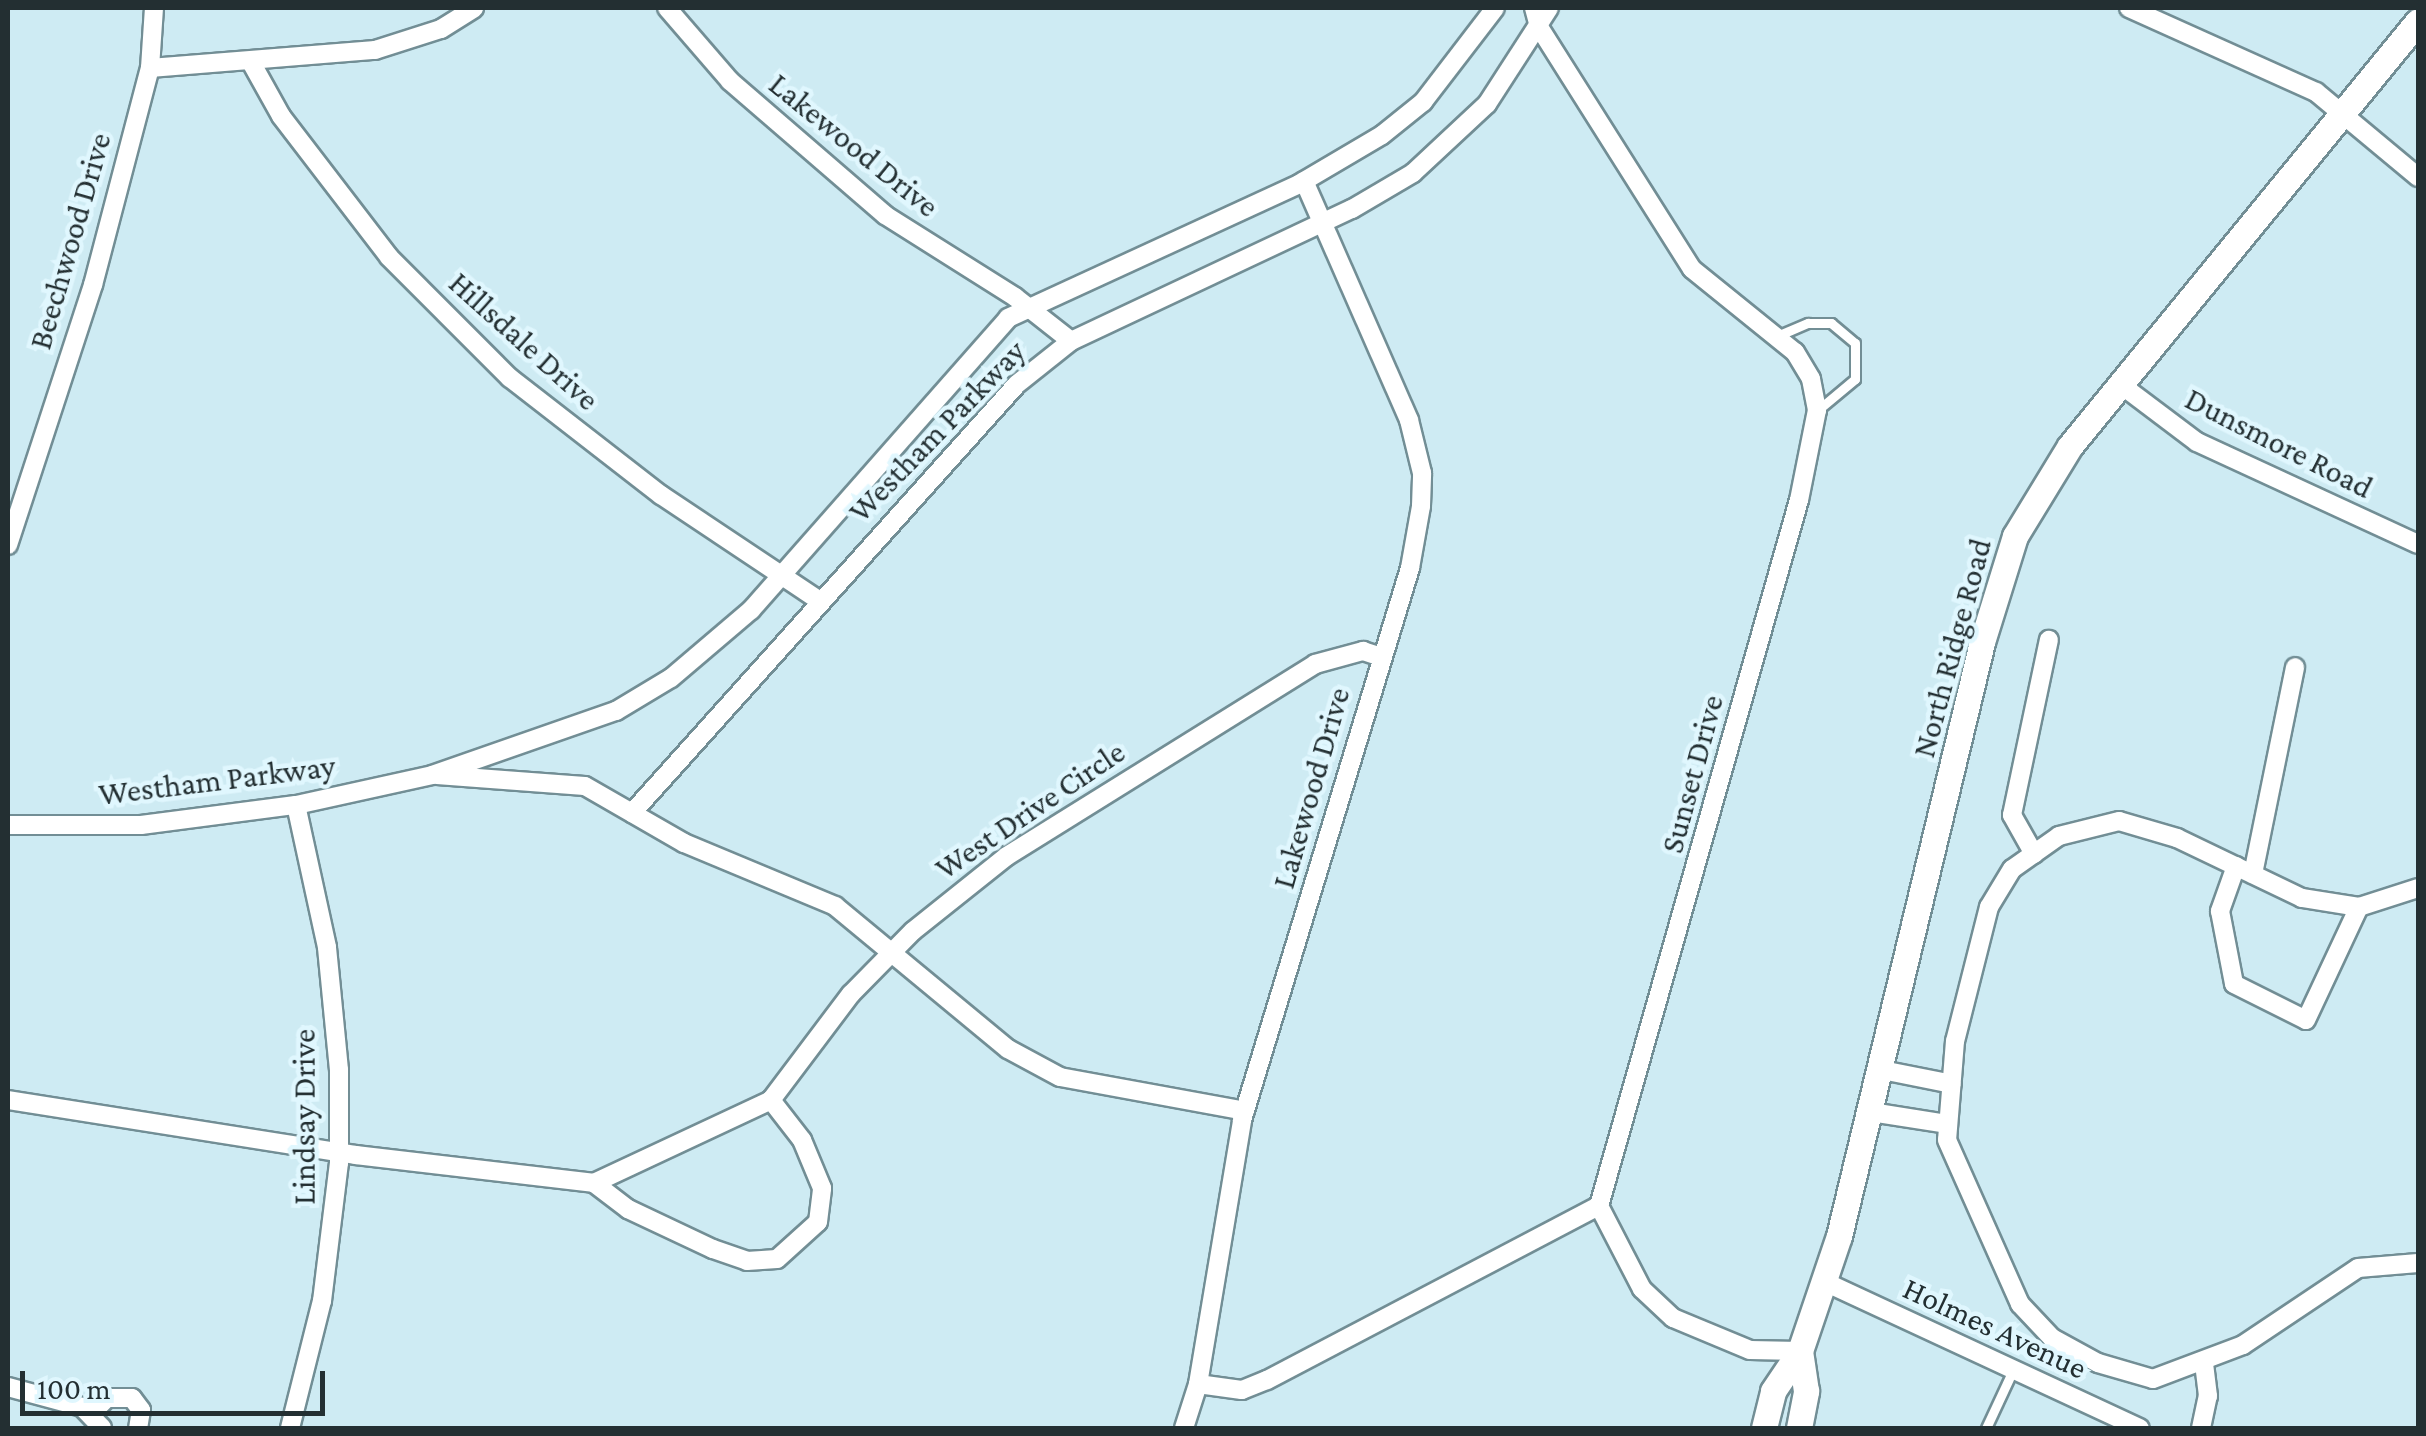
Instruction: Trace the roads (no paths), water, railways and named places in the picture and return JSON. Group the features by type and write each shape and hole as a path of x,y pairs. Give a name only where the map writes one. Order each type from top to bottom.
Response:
{"main road":[{"name":"North Ridge Road","path":"1764,1428 1773,1391 1800,1351 1824,1282 1882,1070 1982,642 2015,536 2050,472 2418,21"},
{"name":"North Ridge Road","path":"1798,1428 1806,1391 1800,1351"}],"street":[{"name":"Beechwood Drive","path":"8,545 93,285 150,68 154,8"},
{"path":"150,68 251,62 401,44 474,8"},
{"name":"Lakewood Drive","path":"667,8 730,81 885,215 1027,305 1071,342"},
{"name":"Westham Parkway","path":"8,825 141,825 296,805 432,775 616,711 706,652 786,574 950,380 1027,305 1304,180 1423,102 1495,8"},
{"path":"1534,8 1539,27 1692,269 1777,336 1805,366 1818,410"},
{"name":"Westham Parkway","path":"432,775 585,786 632,814 1016,384 1071,342 1322,224 1413,173 1453,139 1510,76 1549,8"},
{"path":"2128,8 2316,92 2418,177"},
{"name":"Hillsdale Drive","path":"251,62 281,116 389,257 510,378 661,495 786,574 820,601"},
{"name":"Lakewood Drive","path":"1184,1428 1198,1384 1245,1112 1418,529 1422,473 1409,420 1304,180"},
{"name":"Dunsmore Road","path":"2120,384 2197,442 2418,544"},
{"name":"Sunset Drive","path":"1599,1206 1799,500 1818,410"},
{"path":"2034,854 2012,816 2049,640"},
{"name":"West Drive Circle","path":"770,1100 804,1050 892,951 1007,856 1270,690 1335,657 1363,651 1381,657"},
{"path":"2295,667 2244,871 2220,911 2234,984 2306,1020 2359,907"},
{"name":"Lindsay Drive","path":"290,1428 322,1301 338,1150 339,1070 327,947 296,805"},
{"path":"632,814 684,843 798,887 892,951 1008,1048 1060,1076 1245,1112"},
{"path":"2418,888 2359,907 2302,898 2119,821 2059,836 2012,869 1989,907 1955,1041 1947,1140 2020,1304 2052,1338 2098,1363 2152,1380 2244,1345 2358,1268 2418,1264"},
{"path":"1882,1070 1952,1084"},
{"path":"8,1100 338,1150 594,1183 628,1209 747,1261 777,1259 806,1238 822,1202 802,1140 770,1100 594,1183"},
{"path":"1871,1112 1948,1124"},
{"path":"1198,1384 1242,1390 1267,1380 1599,1206 1642,1289 1674,1318 1750,1350 1800,1351"},
{"name":"Holmes Avenue","path":"1824,1282 2140,1428"},
{"path":"2200,1428 2208,1396 2204,1361"},
{"path":"8,1387 97,1421 107,1398 132,1398 141,1410 138,1428"}],"lane":[{"path":"1777,336 1808,322 1831,323 1855,344 1854,379 1818,410"},
{"path":"1986,1428 2013,1370"}]}
